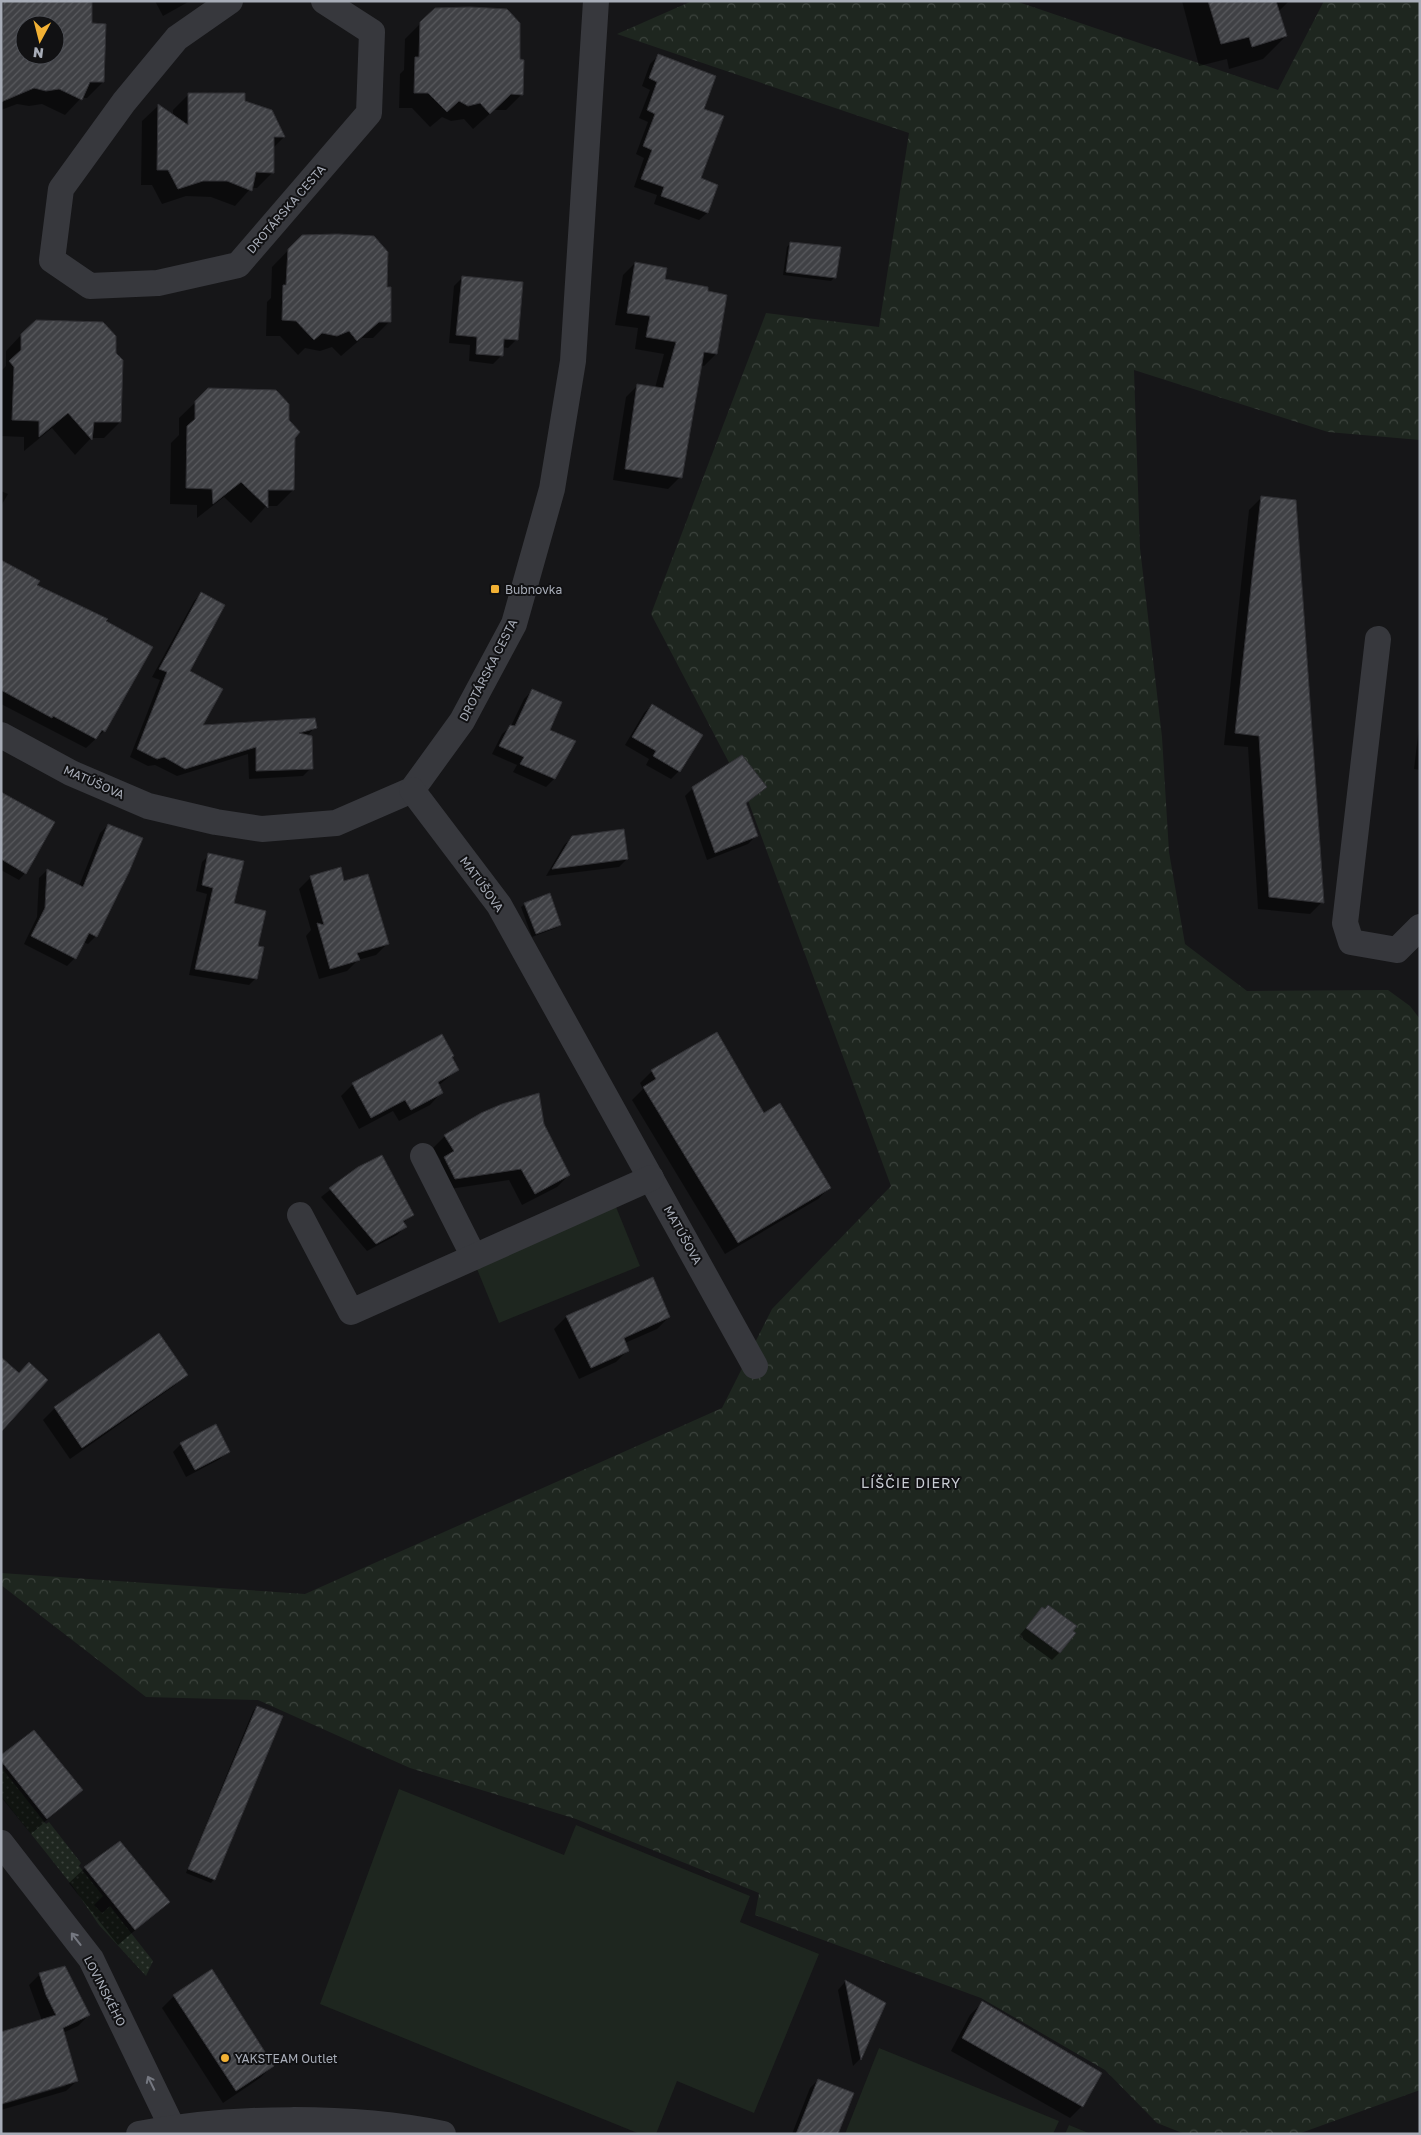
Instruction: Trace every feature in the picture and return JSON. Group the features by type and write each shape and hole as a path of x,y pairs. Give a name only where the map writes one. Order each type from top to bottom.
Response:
{"street":[{"name":"DROTÁRSKA CESTA","path":"230,1 177,38 124,102 61,189 52,260 90,286 158,283 238,265 369,113 372,32 324,1"},
{"name":"DROTÁRSKA CESTA","path":"412,790 462,721 514,624 552,489 572,361 596,1"},
{"path":"1378,639 1345,923 1352,942 1397,950 1420,927"},
{"name":"MATÚŠOVA","path":"1,736 71,773 148,806 216,822 262,828 336,823 412,790 499,905 755,1366"},
{"path":"423,1156 474,1257"},
{"path":"300,1215 350,1312 651,1178"},
{"name":"LOVINSKÉHO","path":"1,1843 91,1959 172,2127"},
{"path":"139,2134 172,2127 317,2121 355,2122 443,2134"}],"green space":[{"path":"692,1 1015,1 1278,90 1324,1 1420,1 1420,440 1328,432 1134,370 1140,548 1162,737 1169,852 1185,944 1247,991 1388,990 1410,1006 1420,1019 1420,2090 1298,2134 1185,2134 1157,2123 1105,2070 981,1998 755,1915 759,1893 576,1819 410,1768 258,1700 146,1697 1,1585 1,1573 305,1594 722,1408 772,1309 891,1186 746,795 651,614 766,313 879,327 909,133 617,34"},
{"path":"616,1207 640,1266 499,1323 475,1264"},
{"path":"1,1767 46,1824 49,1822 81,1863 79,1866 103,1896 94,1905 102,1913 110,1906 153,1961 146,1976 99,1925 74,1888 1,1796"},
{"path":"399,1789 564,1855 576,1825 750,1896 740,1922 819,1954 754,2113 677,2081 656,2134 640,2134 320,2004"},
{"path":"879,2048 1059,2121 1053,2134 845,2134"},
{"path":"1069,2125 1091,2134 1065,2134"}],"building":[{"path":"3,1 92,1 92,23 106,24 104,82 90,82 82,100 59,89 46,91 34,88 1,102"},
{"path":"1208,1 1276,1 1287,36 1252,47 1249,37 1221,44"},
{"path":"435,8 507,9 520,23 520,59 524,60 523,95 511,94 490,114 480,103 468,106 459,101 447,112 428,93 414,93 415,57 419,57 420,22"},
{"path":"658,54 716,76 704,109 724,116 701,178 718,185 708,213 661,196 664,187 641,179 652,150 643,146 655,114 647,110 657,82 649,78"},
{"path":"188,93 245,93 245,101 272,110 285,137 274,137 274,173 256,172 252,191 227,181 203,181 178,189 168,170 157,170 158,104 188,125"},
{"path":"302,235 374,236 388,252 387,287 391,287 391,322 379,322 357,341 349,331 337,336 322,333 314,340 296,321 282,320 283,285 286,285 288,249"},
{"path":"790,242 841,247 836,278 786,272"},
{"path":"635,262 667,268 665,279 708,287 708,291 727,295 717,354 704,352 682,478 625,469 637,384 663,388 676,342 646,337 650,316 627,313"},
{"path":"462,276 523,282 518,340 504,339 503,356 476,354 477,337 456,335"},
{"path":"36,320 103,322 116,336 116,353 123,360 121,422 94,422 92,440 68,413 39,437 39,421 12,420 14,367 9,361 21,350 21,334"},
{"path":"208,388 276,390 289,404 289,420 300,432 295,438 294,490 268,490 268,508 241,482 213,504 212,489 186,488 187,426 195,419 195,401"},
{"path":"1261,496 1296,500 1324,903 1269,897 1259,736 1235,733"},
{"path":"1,560 40,581 37,585 108,619 106,621 153,647 105,732 102,730 96,739 53,716 52,718 1,690"},
{"path":"201,592 225,605 190,671 223,689 203,725 315,718 317,728 299,733 312,736 313,769 256,771 256,747 185,769 164,757 157,759 137,749 167,672 159,669"},
{"path":"532,689 562,702 550,730 576,741 555,779 520,764 524,757 499,746 510,725 515,726"},
{"path":"652,704 703,735 680,772 653,756 656,751 632,737"},
{"path":"742,755 767,787 746,803 758,836 715,853 692,787"},
{"path":"1,792 55,822 26,874 1,859"},
{"path":"108,824 143,838 129,872 97,937 89,933 76,959 31,936 45,908 47,869 83,887"},
{"path":"624,829 628,859 552,869 572,836"},
{"path":"208,853 244,861 234,903 266,911 258,946 264,947 257,979 195,969 213,888 202,885"},
{"path":"341,867 344,881 368,874 389,944 357,953 360,960 330,969 317,923 324,925 310,876"},
{"path":"550,893 561,925 536,934 524,903"},
{"path":"717,1032 764,1113 780,1103 831,1188 738,1243 643,1087 656,1079 651,1070"},
{"path":"442,1034 459,1070 438,1082 443,1093 411,1110 405,1100 371,1118 352,1083"},
{"path":"539,1093 544,1124 570,1175 535,1194 521,1169 455,1179 444,1157 454,1151 444,1135 481,1113 502,1104"},
{"path":"382,1155 414,1215 403,1221 407,1227 376,1244 329,1188 358,1167"},
{"path":"653,1277 670,1317 624,1338 629,1351 591,1368 566,1316"},
{"path":"159,1333 188,1375 82,1448 54,1407"},
{"path":"1,1357 19,1373 29,1362 48,1380 1,1432"},
{"path":"216,1424 230,1452 195,1470 180,1443"},
{"path":"1048,1605 1077,1626 1073,1631 1076,1633 1060,1653 1026,1628 1042,1607 1045,1609"},
{"path":"257,1706 283,1716 215,1880 188,1869"},
{"path":"34,1730 83,1790 47,1819 1,1761 1,1755"},
{"path":"120,1841 170,1902 135,1930 84,1867"},
{"path":"65,1966 90,2015 63,2028 78,2081 1,2104 1,2032 56,2015 46,1995 39,1973"},
{"path":"212,1969 274,2066 236,2091 173,1995"},
{"path":"845,1980 886,2003 861,2060"},
{"path":"982,2001 1102,2073 1083,2107 962,2038"},
{"path":"818,2079 854,2093 838,2134 796,2134"}],"place":[{"name":"Bubnovka","path":"495,589"},
{"name":"YAKSTEAM Outlet","path":"225,2058"}],"district":[{"name":"LÍŠČIE DIERY","path":"911,1482"}]}
